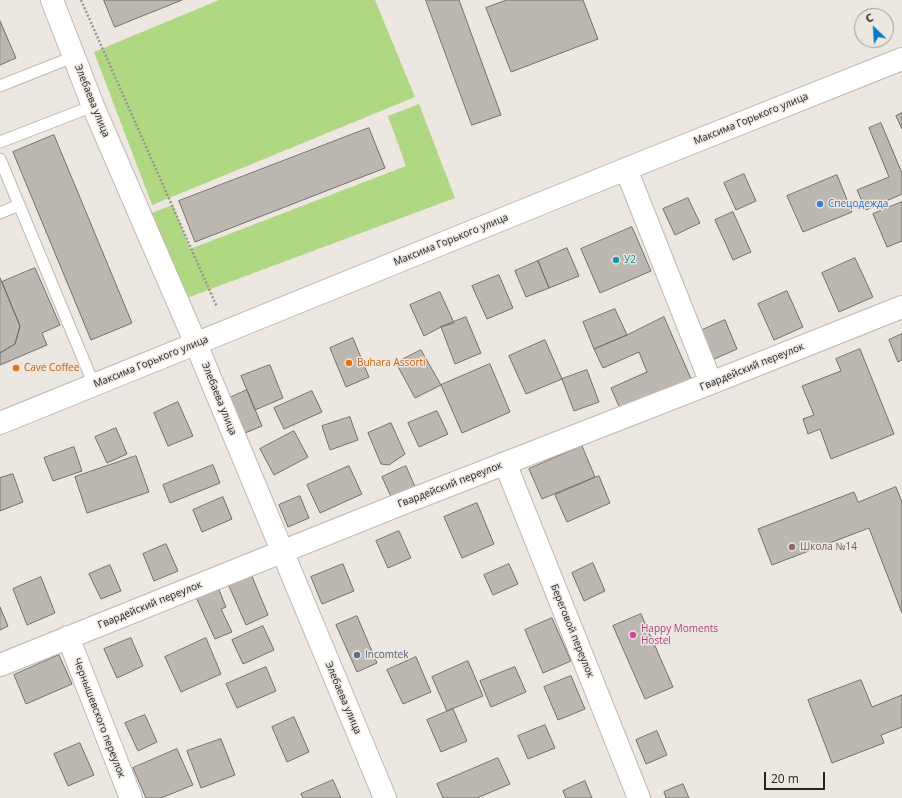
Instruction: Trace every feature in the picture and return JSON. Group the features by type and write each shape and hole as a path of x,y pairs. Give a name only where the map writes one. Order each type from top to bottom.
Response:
{"street":[{"name":"Элебаева улица","path":"52,0 93,106 196,344 385,798"},
{"name":"Максима Горького улица","path":"0,423 626,169 902,59"},
{"path":"626,169 711,383"},
{"name":"Гвардейский переулок","path":"0,665 505,463 902,307"},
{"name":"Береговой переулок","path":"505,463 639,798"},
{"name":"Чернышевского переулок","path":"68,637 131,798"}],"lane":[{"path":"0,86 74,56"},
{"path":"0,142 93,106"},
{"path":"0,159 94,385"},
{"path":"0,213 19,205"}],"path":[{"path":"81,0 217,307"}],"green space":[{"path":"219,0 375,0 415,97 152,205 94,52"},
{"path":"419,104 455,198 184,299 146,215 173,205 190,249 406,166 388,116"}],"building":[{"path":"104,0 182,0 115,27"},
{"path":"426,0 459,0 501,115 472,125"},
{"path":"507,0 583,0 598,39 511,72 486,8"},
{"path":"0,21 16,58 0,65"},
{"path":"902,113 902,129 896,116"},
{"path":"881,123 902,173 902,194 866,210 857,190 889,177 869,128"},
{"path":"369,128 385,168 195,242 179,201"},
{"path":"54,135 132,323 91,340 13,152"},
{"path":"744,174 756,201 736,210 724,183"},
{"name":"Спецодежда","path":"837,175 852,212 803,232 787,196"},
{"path":"688,198 700,223 675,235 663,209"},
{"path":"902,202 902,241 887,247 873,214"},
{"path":"733,212 751,252 733,260 715,220"},
{"name":"У2","path":"632,227 651,271 600,293 581,249"},
{"path":"567,248 579,276 549,288 538,261"},
{"path":"855,258 873,297 839,312 822,273"},
{"path":"538,261 549,288 526,297 515,271"},
{"path":"35,268 60,325 42,333 47,345 0,365 0,353 15,344 20,326 2,282"},
{"path":"499,275 513,308 487,319 472,286"},
{"path":"0,278 20,326 15,344 0,353"},
{"path":"787,291 803,327 774,340 758,304"},
{"path":"440,292 454,323 441,327 424,336 410,305"},
{"path":"615,309 627,335 594,349 583,322"},
{"path":"466,317 481,353 455,364 441,327"},
{"path":"664,317 692,381 621,411 611,388 647,372 639,352 603,368 594,349"},
{"path":"725,320 737,349 712,360 700,331"},
{"path":"902,334 902,360 898,362 889,340"},
{"name":"Buhara Assorti","path":"353,338 369,377 346,387 330,348"},
{"path":"545,340 562,379 526,394 509,356"},
{"path":"860,349 894,434 831,459 820,429 808,434 803,419 814,415 802,386 841,371 836,359"},
{"path":"421,350 441,385 415,398 396,363"},
{"path":"490,364 510,412 462,433 441,385"},
{"path":"270,365 283,398 255,410 241,376"},
{"path":"587,370 599,402 574,411 562,379"},
{"path":"247,390 262,426 240,435 225,400"},
{"path":"312,391 322,412 284,429 274,408"},
{"path":"178,402 193,436 168,446 154,413"},
{"path":"437,411 448,434 419,447 408,423"},
{"path":"350,417 358,440 330,450 322,426"},
{"path":"391,423 405,454 389,465 381,464 368,433"},
{"path":"116,428 127,454 107,463 95,437"},
{"path":"294,431 308,457 274,475 260,449"},
{"path":"582,446 595,477 542,499 529,469"},
{"path":"74,447 82,471 53,481 44,458"},
{"path":"136,456 149,492 87,513 75,477"},
{"path":"213,465 220,483 170,503 163,485"},
{"path":"349,466 362,494 320,513 307,485"},
{"path":"406,466 416,489 392,499 382,477"},
{"path":"13,474 23,502 0,511 0,478"},
{"path":"599,476 610,503 567,522 555,495"},
{"name":"Школа №14","path":"896,487 902,502 902,613 869,528 772,565 758,529 854,492 858,502"},
{"path":"300,496 309,518 288,527 279,505"},
{"path":"223,497 232,519 202,532 193,510"},
{"path":"477,503 494,544 462,558 444,517"},
{"path":"399,531 411,558 388,568 376,541"},
{"path":"166,544 178,571 154,581 143,554"},
{"path":"593,563 605,591 584,601 572,573"},
{"path":"343,564 354,591 322,604 311,577"},
{"path":"509,564 518,584 493,595 484,575"},
{"path":"110,565 121,591 101,599 89,574"},
{"path":"251,574 268,615 246,625 228,584"},
{"path":"41,577 55,613 27,625 13,589"},
{"path":"217,585 226,607 221,609 232,632 215,639 195,595"},
{"path":"0,607 8,626 0,630"},
{"path":"641,614 673,687 645,699 613,626"},
{"path":"357,616 377,663 357,672 336,625"},
{"path":"552,618 571,661 543,673 525,630"},
{"path":"263,626 274,650 243,664 232,640"},
{"path":"131,638 143,666 117,678 104,649"},
{"path":"206,638 221,674 181,692 165,657"},
{"path":"59,655 72,684 26,704 14,675"},
{"path":"416,657 431,692 403,704 387,670"},
{"path":"468,661 483,696 447,711 432,677"},
{"path":"266,667 276,691 237,708 226,684"},
{"path":"515,667 526,692 491,707 480,681"},
{"path":"571,676 585,709 558,720 544,687"},
{"path":"861,680 872,707 902,695 902,727 881,735 884,743 832,763 808,700"},
{"path":"453,709 467,741 441,752 427,720"},
{"path":"145,715 157,742 138,751 125,723"},
{"path":"294,717 309,752 287,762 272,727"},
{"path":"545,725 555,748 528,759 518,736"},
{"path":"657,731 667,755 646,764 636,740"},
{"path":"221,739 235,775 201,788 187,751"},
{"path":"80,743 94,775 68,786 54,754"},
{"path":"177,749 193,785 161,798 146,798 133,768"},
{"path":"498,758 510,784 477,798 443,798 437,784"},
{"path":"333,780 341,798 303,798 301,794"},
{"path":"585,781 592,798 566,798 563,791"},
{"path":"683,784 689,798 666,798 664,792"}],"place":[{"name":"Спецодежда","path":"820,204"},
{"name":"У2","path":"616,260"},
{"name":"Buhara Assorti","path":"349,363"},
{"name":"Cave Coffee","path":"16,368"},
{"name":"Школа №14","path":"792,547"},
{"name":"Happy Moments Hostel","path":"633,635"},
{"name":"Incomtek","path":"357,655"}]}
